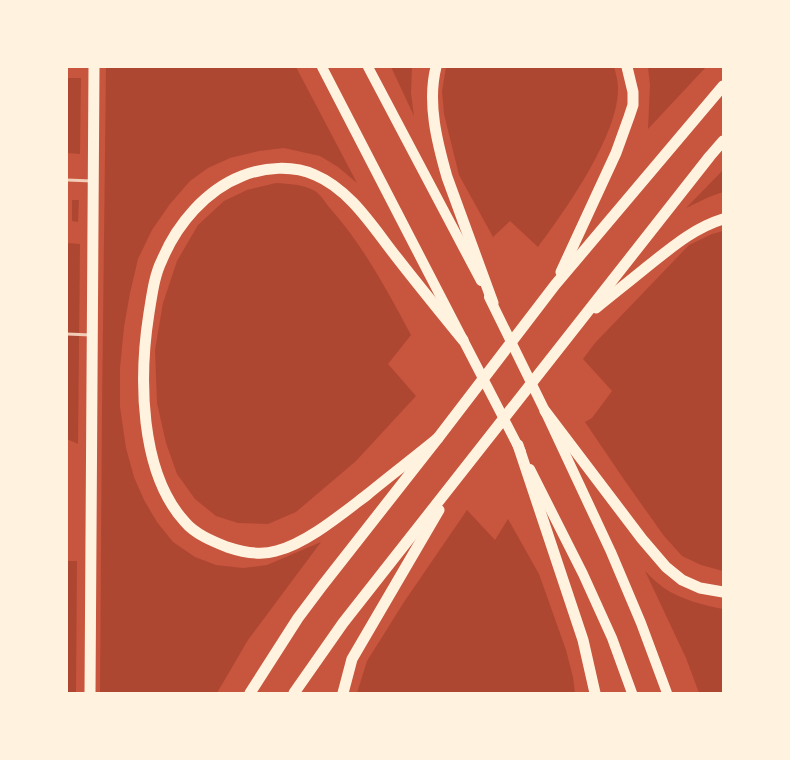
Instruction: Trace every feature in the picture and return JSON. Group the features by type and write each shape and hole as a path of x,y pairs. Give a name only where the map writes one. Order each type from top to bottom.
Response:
{"highway":[{"path":"90,693 94,67"},
{"path":"436,67 434,76 433,105 435,127 441,155 492,303"},
{"path":"555,285 616,153 633,105 633,92 627,67"},
{"path":"250,693 298,618 555,285 723,86"},
{"path":"294,693 343,623 723,141"},
{"path":"438,438 343,513 287,548 275,552 249,553 234,550 201,535 185,523 170,502 158,475 148,432 144,400 144,356 149,312 156,275 165,253 180,228 191,213 218,188 238,177 256,171 278,169 304,171 316,175 336,187 358,208 463,340"},
{"path":"580,321 673,245 698,229 723,219"},
{"path":"545,411 642,539 666,567 682,580 700,588 723,592"},
{"path":"518,445 583,640 595,693"},
{"path":"343,693 352,659 461,473"}],"main road":[{"path":"322,67 518,445 582,574 612,638 632,693"},
{"path":"368,67 492,303 545,411 614,559 641,623 667,693"}],"lane":[{"path":"67,180 93,181"},
{"path":"67,334 92,335"}],"shaded area":[{"path":"106,67 296,67 357,183 338,167 320,156 284,148 259,151 230,158 208,168 190,181 170,204 152,230 138,259 124,327 120,368 120,407 126,448 134,477 144,500 157,522 173,542 195,557 216,565 243,568 267,565 321,542 248,640 217,693 100,693"},
{"path":"391,67 412,67 411,93 414,116"},
{"path":"446,67 614,67 618,88 616,107 601,149 576,193 538,247 510,221 493,237 459,175 444,114 442,91"},
{"path":"648,67 706,67 648,129 650,85"},
{"path":"67,78 81,78 80,154 67,153"},
{"path":"723,170 723,192 686,208"},
{"path":"276,183 301,186 317,192 364,252 411,335 388,364 416,396 356,461 296,512 268,524 238,523 216,516 195,499 177,474 166,443 157,403 155,350 163,303 177,261 198,225 224,201 247,190"},
{"path":"72,200 79,200 78,222 72,221"},
{"path":"723,231 723,571 701,565 682,556 664,536 585,422 592,418 612,391 583,359 595,343 689,245 712,234"},
{"path":"67,243 80,244 78,444 67,439"},
{"path":"467,510 495,540 508,519 539,574 566,650 573,677 575,693 357,693 367,661 404,602"},
{"path":"67,561 77,561 76,693 67,693"},
{"path":"645,571 661,586 678,596 700,604 723,609 723,693 699,693 686,658"}]}
